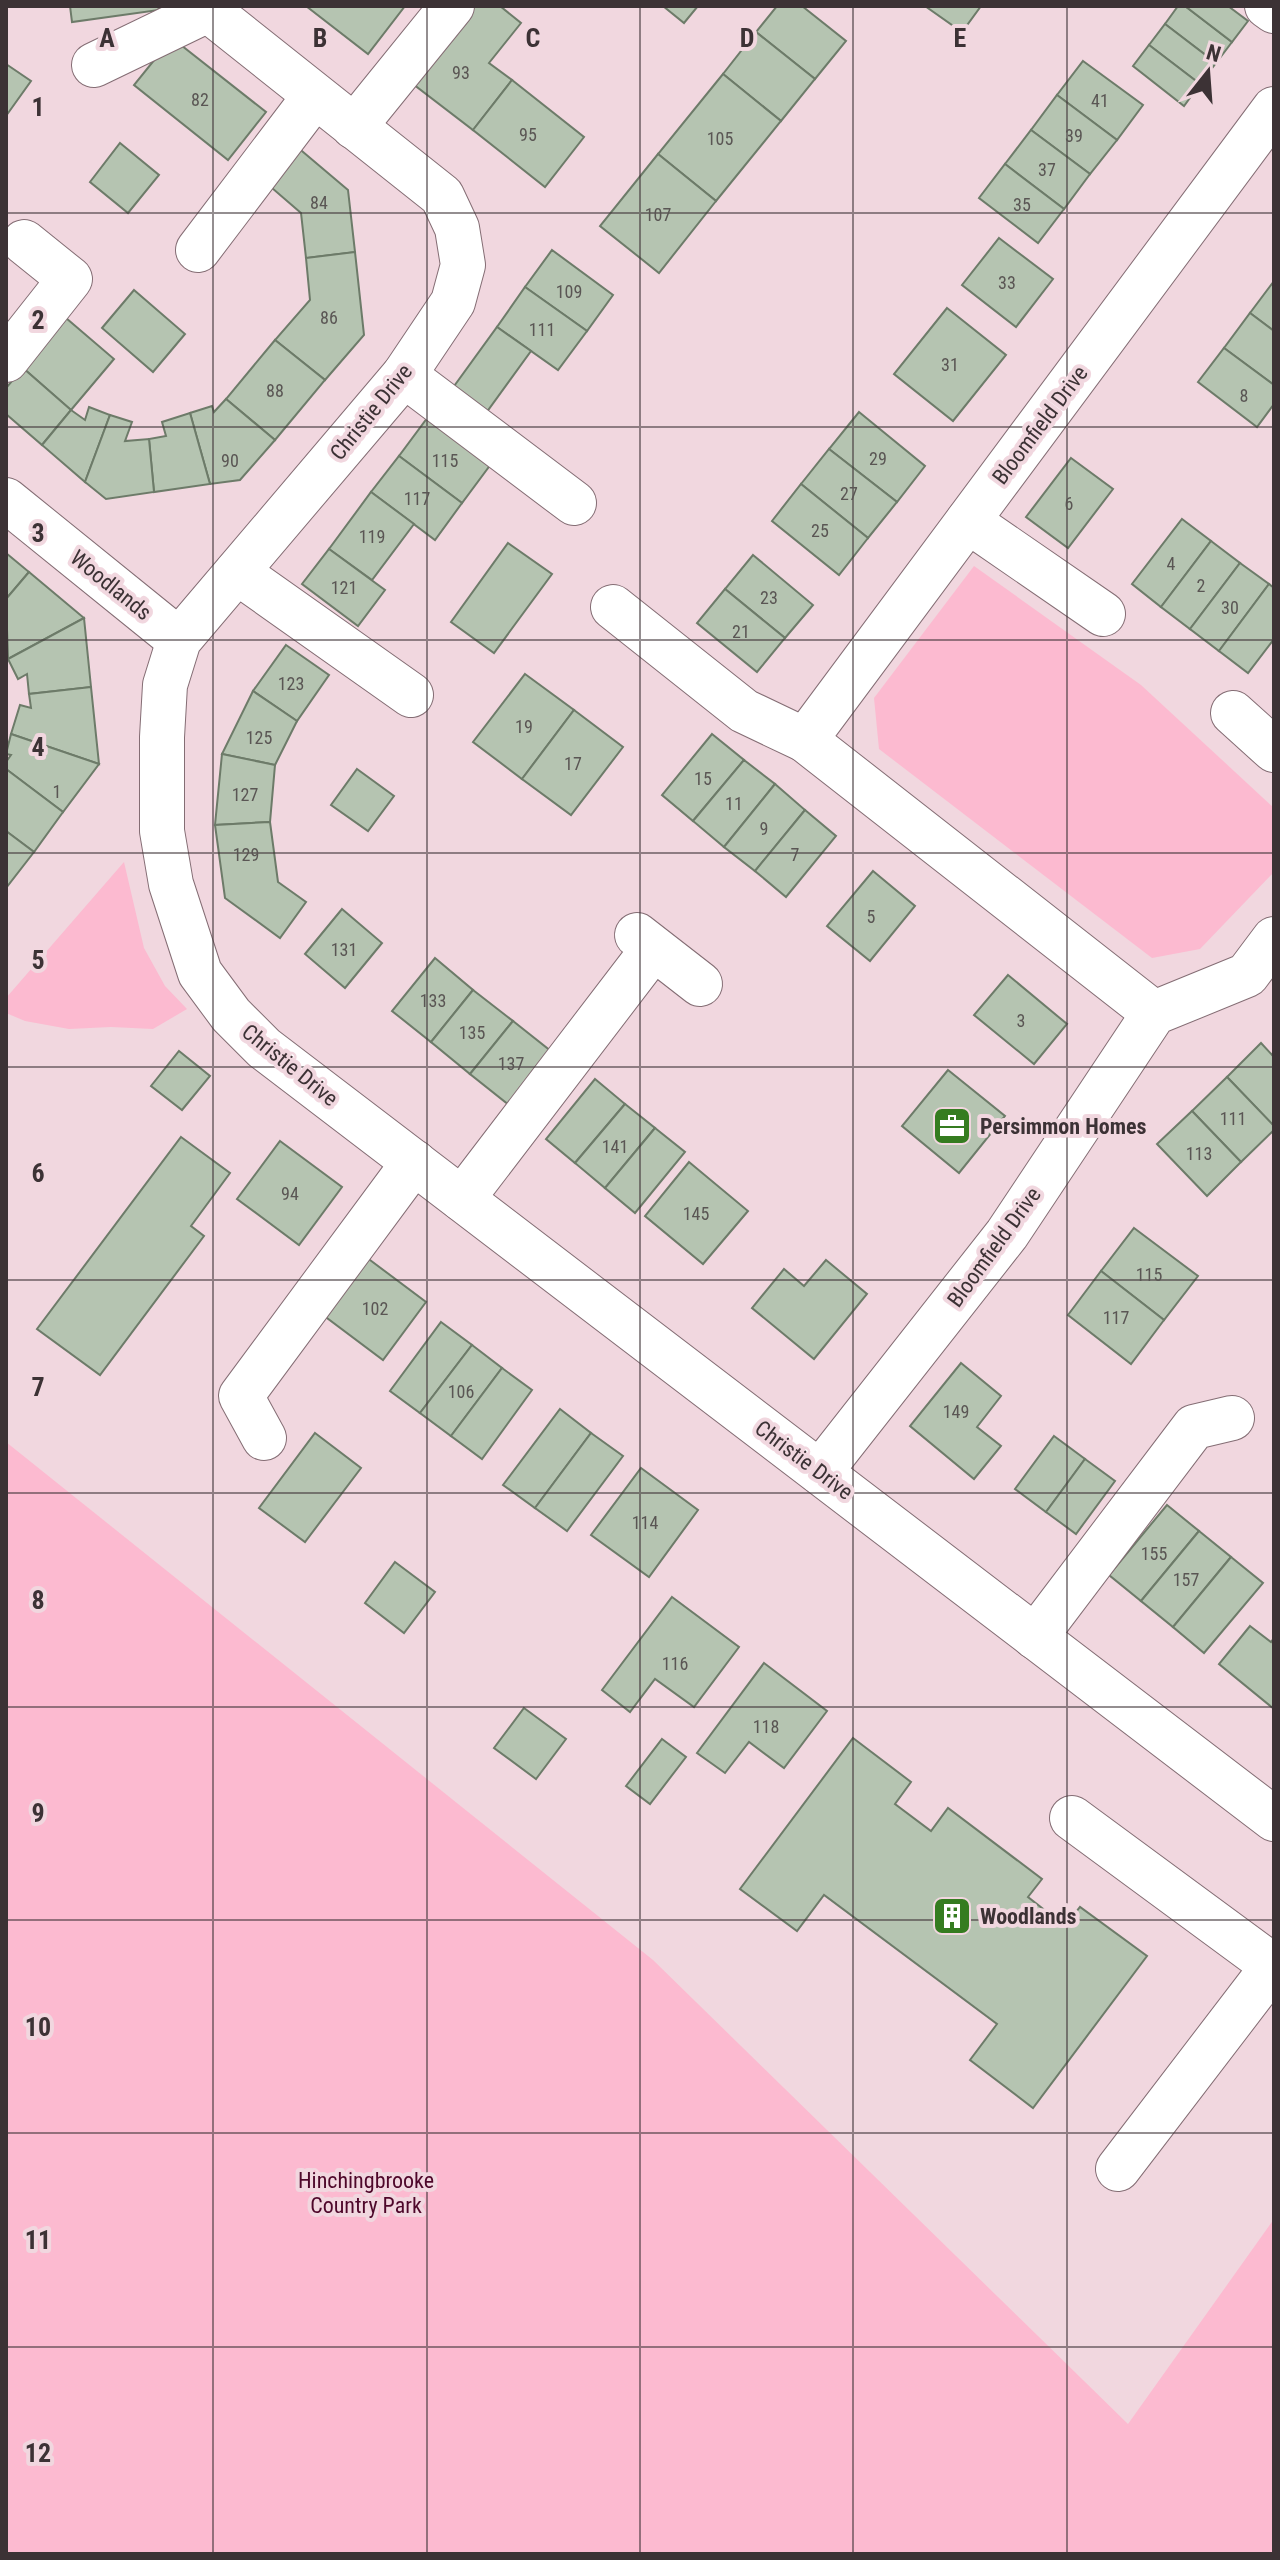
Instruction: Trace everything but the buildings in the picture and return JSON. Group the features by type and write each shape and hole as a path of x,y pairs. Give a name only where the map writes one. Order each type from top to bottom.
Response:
{"street":[{"path":"354,127 452,6"},
{"path":"1267,6 1274,11"},
{"path":"94,65 207,8"},
{"name":"Christie Drive","path":"207,8 314,97 442,196 457,228 463,265 453,302 404,375 179,640 165,685 162,831 171,884 200,973 231,1015 264,1048 1035,1637 1270,1808"},
{"path":"198,250 314,97"},
{"name":"Bloomfield Drive","path":"805,740 1274,109"},
{"path":"6,360 70,279 24,242"},
{"path":"404,375 574,503"},
{"name":"Woodlands","path":"6,500 179,640"},
{"path":"968,521 1103,614"},
{"path":"237,572 411,695"},
{"path":"613,607 744,711 805,740 1154,1013 1247,975 1274,939"},
{"path":"1233,713 1274,750"},
{"path":"462,1199 645,942 700,984"},
{"name":"Bloomfield Drive","path":"820,1472 1007,1234 1154,1013"},
{"path":"264,1438 241,1396 414,1162"},
{"path":"1035,1637 1194,1427 1232,1418"},
{"path":"1072,1818 1274,1966 1118,2169"}],"green space":[{"path":"974,566 1141,685 1274,808 1274,872 1200,949 1152,958 879,749 874,698"},
{"path":"124,862 144,948 165,986 187,1009 153,1029 69,1029 25,1021 6,1013 6,998"},
{"name":"Hinchingbrooke Country Park","path":"6,1442 653,1960 1128,2424 1274,2219 1274,2554 6,2554"}],"place":[{"name":"Persimmon Homes","path":"952,1126"},
{"name":"Woodlands","path":"952,1916"}]}
